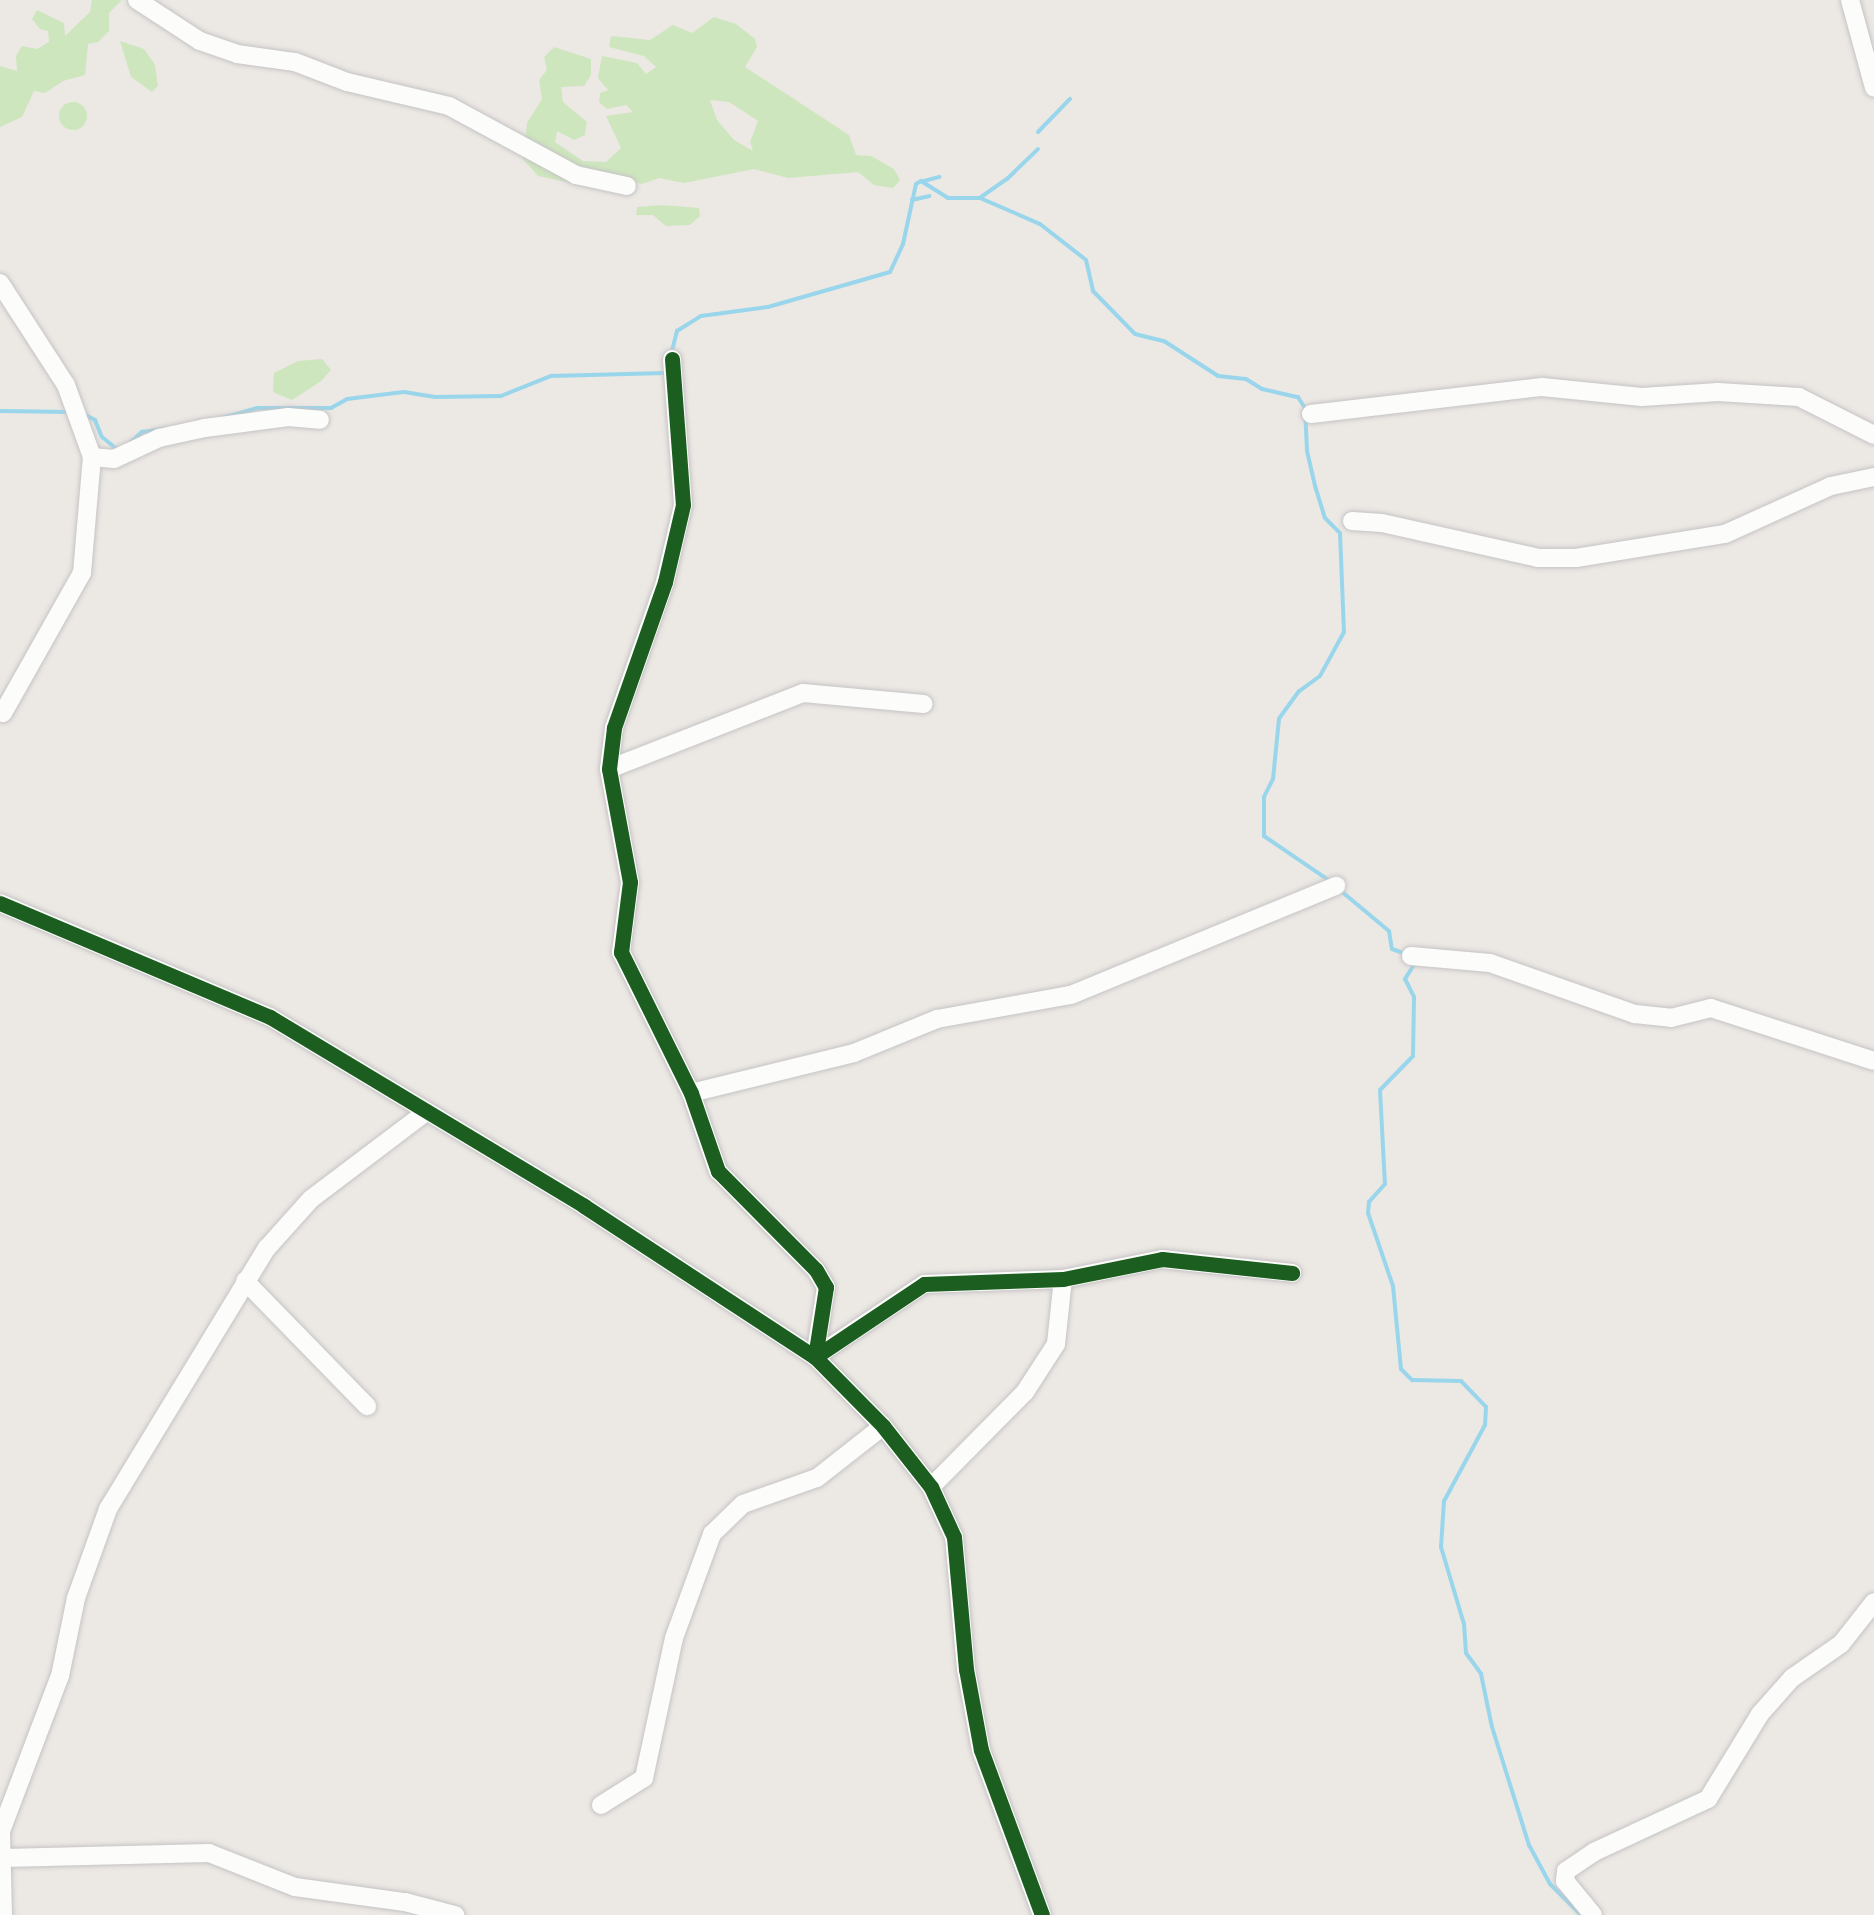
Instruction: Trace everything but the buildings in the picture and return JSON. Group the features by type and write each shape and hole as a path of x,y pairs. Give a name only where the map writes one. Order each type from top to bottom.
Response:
{"street":[{"path":"137,0 200,42 236,54 295,62 347,82 449,106 576,175 627,186"},
{"path":"1850,0 1874,88"},
{"path":"0,282 66,385 92,458 82,573 4,713"},
{"path":"672,359 682,505 666,582 614,728 609,769 630,882 622,952 691,1093 718,1171 816,1270 826,1287 815,1357"},
{"path":"1311,414 1542,387 1642,397 1718,392 1799,397 1874,435"},
{"path":"92,458 114,459 158,438 205,428 288,417 320,420"},
{"path":"1352,521 1382,523 1538,558 1576,558 1725,534 1831,486 1874,476"},
{"path":"609,769 802,694 924,704"},
{"path":"691,1093 854,1053 937,1019 1071,995 1336,886"},
{"path":"0,902 270,1017 676,1264 815,1357 883,1426 930,1487 954,1537 966,1669 981,1750 1042,1915"},
{"path":"1412,956 1490,963 1634,1014 1671,1018 1710,1008 1874,1061"},
{"path":"2,1915 2,1832 60,1676 76,1598 108,1510 267,1248 311,1200 426,1112"},
{"path":"815,1357 924,1284 1063,1280 1162,1259 1292,1273"},
{"path":"930,1487 1024,1392 1056,1344 1063,1280"},
{"path":"245,1281 367,1406"},
{"path":"601,1805 644,1778 674,1638 712,1534 743,1504 816,1478 883,1426"},
{"path":"1593,1915 1565,1881 1566,1871 1594,1852 1708,1800 1760,1714 1792,1678 1840,1644 1874,1602"},
{"path":"4,1858 210,1854 295,1888 405,1902 455,1915"}],"green space":[{"path":"92,0 122,0 109,13 109,31 98,42 88,44 85,75 63,81 45,93 34,91 22,117 0,127 0,66 17,71 16,56 22,46 37,49 49,42 48,31 40,29 32,19 37,10 64,23 65,36 90,12"},
{"path":"714,17 736,24 755,39 757,47 745,67 849,135 856,155 871,156 894,169 900,180 893,188 874,185 858,172 788,178 754,169 684,183 659,178 642,184 619,177 605,190 538,176 523,159 527,123 542,99 539,80 547,70 544,57 554,47 591,59 591,75 584,86 561,87 563,102 587,122 585,135 574,140 557,131 555,142 583,161 606,162 621,148 606,116 633,112 626,105 607,109 599,102 600,93 608,90 598,78 602,56 637,63 646,74 656,67 644,56 609,47 611,36 650,40 673,25 692,33","holes":["710,100 729,102 758,121 750,142 753,151 734,140 717,120"]},
{"path":"120,41 144,49 155,65 158,86 152,92 131,77"},
{"path":"73,102 83,106 87,116 83,126 73,130 63,126 59,116 63,106"},
{"path":"637,207 699,208 700,216 690,225 666,226 653,215 636,215"},
{"path":"322,359 331,370 321,381 292,400 273,392 274,373 298,361"}],"waterway":[{"path":"1038,132 1070,99"},
{"path":"981,197 1038,149"},
{"path":"924,181 939,177"},
{"path":"672,351 677,331 701,316 768,307 890,272 903,244 916,184 921,181 948,198 980,198 1040,224 1086,260 1093,291 1135,334 1164,341 1218,376 1246,379 1262,389 1298,397 1305,408 1307,451 1316,489 1325,518 1340,533 1344,632 1320,676 1299,691 1279,719 1273,779 1264,797 1264,836 1330,881"},
{"path":"912,200 930,196"},
{"path":"219,419 257,408 331,408 347,399 404,392 434,397 501,396 551,376 665,373"},
{"path":"0,411 70,412"},
{"path":"84,414 95,420 102,437 117,449"},
{"path":"129,444 142,432 168,429"},
{"path":"1341,891 1389,931 1392,949 1406,954"},
{"path":"1415,963 1405,979 1414,997 1413,1056 1380,1090 1385,1184 1369,1202 1368,1213 1393,1286 1401,1369 1412,1380 1461,1381 1486,1407 1485,1425 1444,1501 1441,1547 1464,1624 1466,1653 1481,1674 1492,1727 1529,1845 1550,1884 1581,1915"}],"cycle path":[{"path":"672,359 683,505 665,582 614,728 609,769 630,882 621,952 691,1093 718,1171 816,1270 826,1287 815,1357 924,1284 1063,1279 1162,1259 1292,1273"},
{"path":"0,903 270,1017 584,1206 815,1357 883,1426 931,1487 954,1537 966,1669 981,1750 1042,1915"}]}
